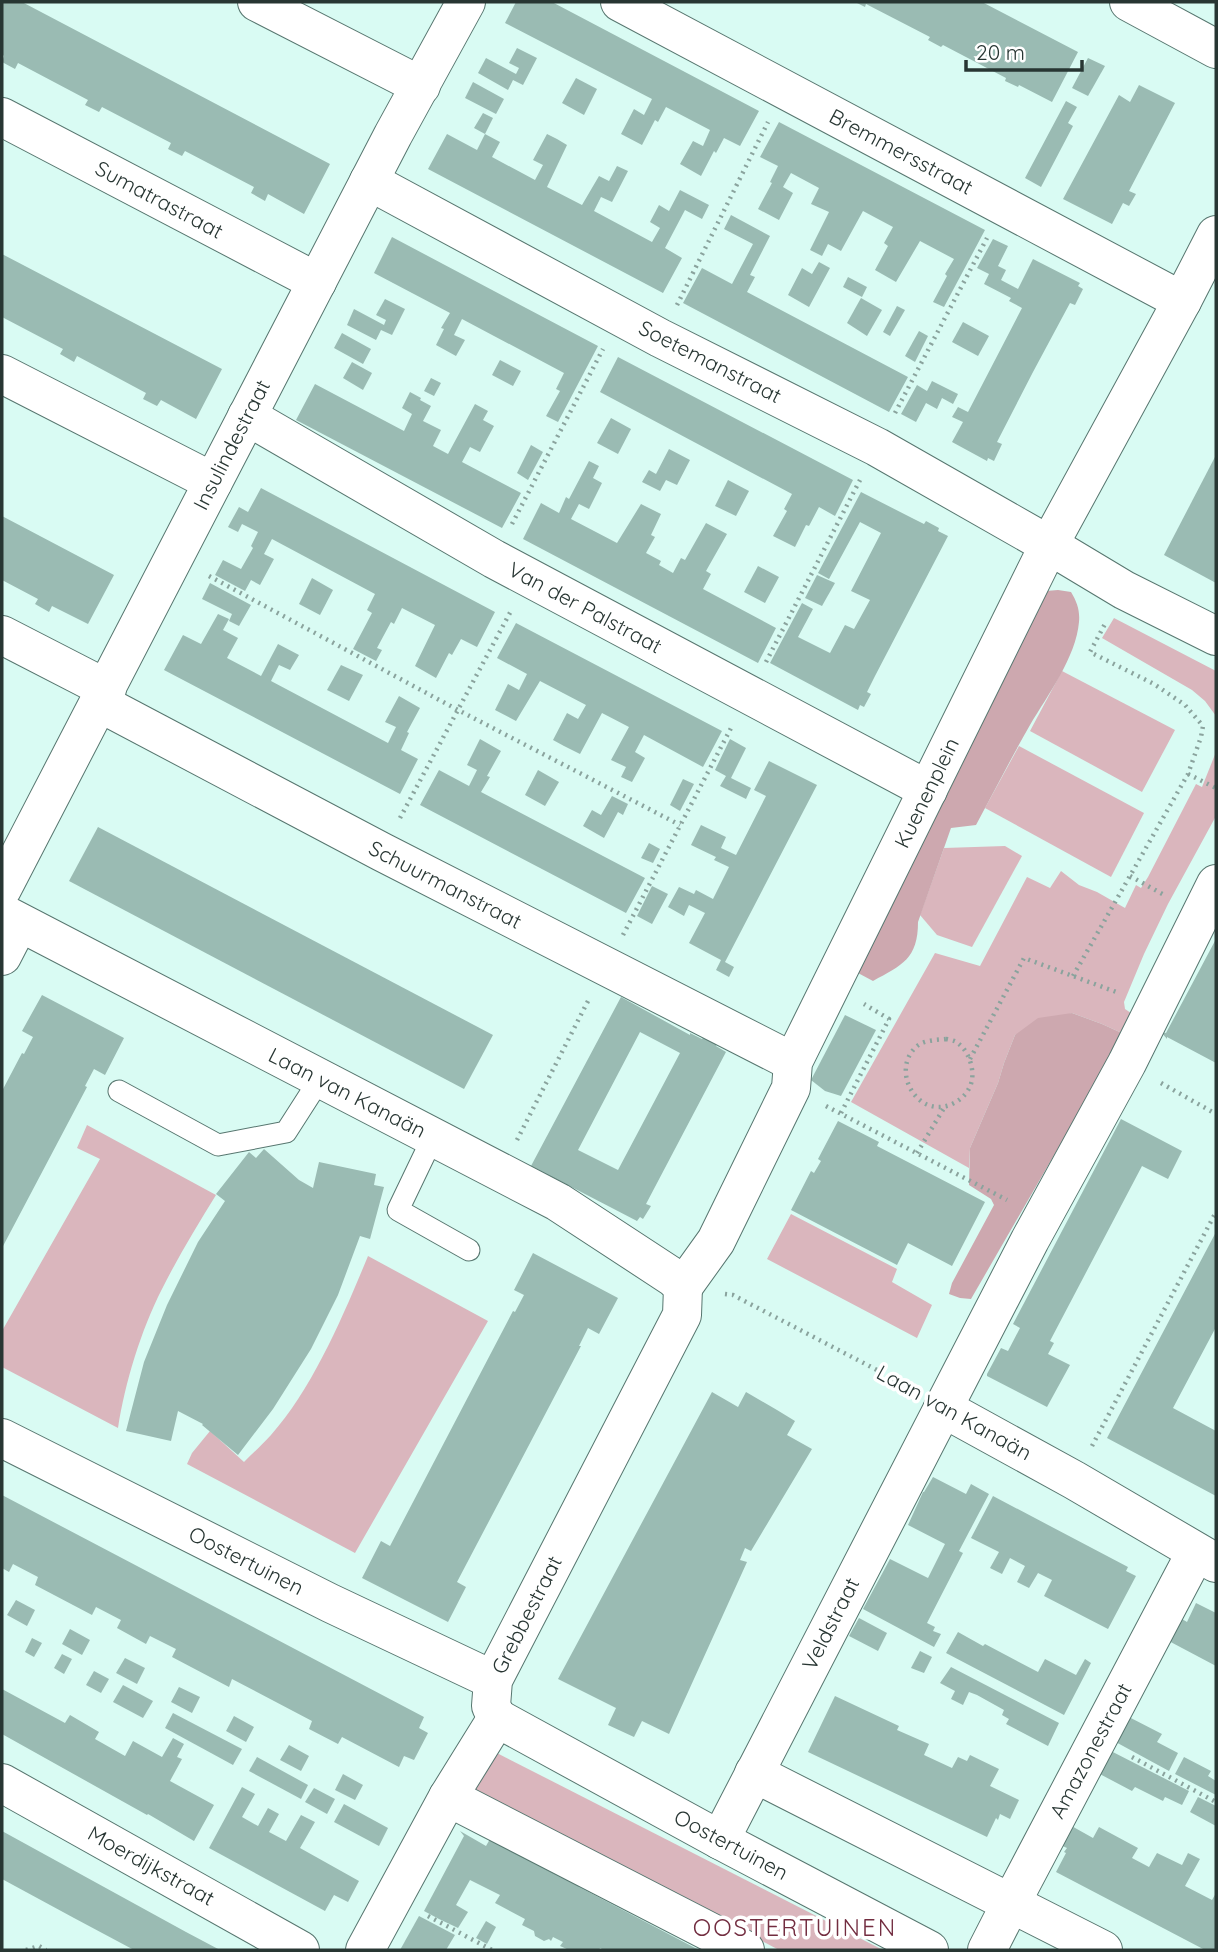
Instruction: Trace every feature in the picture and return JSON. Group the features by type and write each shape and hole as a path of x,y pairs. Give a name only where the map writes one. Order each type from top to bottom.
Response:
{"street":[{"path":"257,2 421,86"},
{"name":"Insulindestraat","path":"2,889 369,181 466,2"},
{"name":"Bremmersstraat","path":"620,2 1182,301"},
{"path":"1129,2 1216,49"},
{"name":"Sumatrastraat","path":"2,117 317,282"},
{"name":"Soetemanstraat","path":"369,181 660,338 877,447 1124,590 1216,636"},
{"name":"Kuenenplein","path":"682,1301 716,1241 832,986 1049,545 1216,235"},
{"path":"2,374 213,482"},
{"name":"Van der Palstraat","path":"247,416 494,559 928,790"},
{"name":"Schuurmanstraat","path":"2,635 103,696 382,852 606,967 792,1075"},
{"path":"943,1408 1127,1063 1216,884"},
{"path":"2,956 10,918"},
{"name":"Laan van Kanaän","path":"10,918 558,1202 674,1278 682,1301"},
{"name":"Grebbestraat","path":"497,1718 491,1706 493,1680 682,1301"},
{"name":"Laan van Kanaän","path":"943,1408 1074,1480 1206,1558"},
{"name":"Veldstraat","path":"720,1840 943,1408"},
{"name":"Oostertuinen","path":"2,1438 330,1603 493,1680"},
{"name":"Amazonestraat","path":"987,1950 1097,1739 1206,1558"},
{"path":"365,1950 448,1797 497,1718"},
{"name":"Oostertuinen","path":"497,1718 929,1950"},
{"path":"754,1773 1103,1950"},
{"name":"Moerdijkstraat","path":"2,1783 300,1950"},
{"path":"448,1797 746,1950"}],"lane":[{"path":"119,1091 218,1145 286,1132 320,1079"},
{"path":"433,1137 398,1210 469,1250"}],"path":[{"path":"660,338 785,90"},
{"path":"501,1172 1003,206"},
{"path":"494,559 620,316"},
{"path":"174,557 458,710 680,825"},
{"path":"382,852 529,578"},
{"path":"1073,976 1188,775 1203,726 1185,705 1154,684 1090,652 1124,590"},
{"path":"1188,775 1216,788"},
{"path":"970,1059 1024,958 1155,1006"},
{"path":"832,986 889,1019 841,1113"},
{"path":"946,1039 956,1041 965,1050 972,1071 967,1093 943,1108 932,1107 920,1101 906,1078 907,1063 914,1048 923,1042 946,1039"},
{"path":"1127,1063 1216,1114"},
{"path":"792,1075 841,1113 1042,1218"},
{"path":"917,1153 943,1108"},
{"path":"1097,1437 1216,1212"},
{"name":"Laan van Kanaän","path":"682,1301 733,1295 877,1370 943,1408"},
{"path":"1097,1739 1216,1802"},
{"path":"394,1897 492,1950"},
{"path":"26,1950 39,1946 46,1950"}],"shaded area":[{"path":"1046,591 1071,592 1079,614 1077,635 1067,662 976,825 951,828 918,922 915,945 911,953 900,965 873,981 858,973"},
{"path":"1114,618 1216,671 1216,716 1192,690 1102,638"},
{"path":"1062,671 1175,730 1142,792 1030,731"},
{"path":"1019,746 1144,813 1111,877 985,808"},
{"path":"1216,752 1216,816 1144,954 1124,1002 1125,1009 1131,1013 1124,1034 1072,1013 1015,1035 970,1148 969,1168 851,1102 935,953 980,966 1027,877 1050,888 1061,871 1079,885 1125,908 1136,885 1141,888 1148,877 1196,784 1202,787"},
{"path":"1005,846 1022,856 972,947 937,935 920,915 944,848"},
{"path":"1072,1013 1124,1034 971,1299 949,1294 952,1283 994,1205 991,1199 969,1185 970,1148 1015,1035 1038,1018"},
{"path":"87,1125 216,1195 175,1265 147,1322 129,1375 118,1428 2,1367 2,1331 100,1159 77,1148"},
{"path":"791,1214 897,1269 892,1282 932,1305 917,1338 767,1259"},
{"path":"368,1256 488,1321 355,1553 187,1464 192,1453 210,1431 244,1462 271,1435 314,1373"},
{"path":"493,1751 883,1950 779,1950 470,1788"}],"building":[{"path":"2,2 22,2 330,164 304,214 268,194 265,201 251,193 254,187 185,151 182,156 168,149 171,143 102,107 99,112 85,105 88,100 18,63 15,69 2,62"},
{"path":"516,2 552,2 759,111 740,146 724,138 701,176 680,164 693,141 703,146 710,130 666,107 658,122 655,120 642,145 621,134 634,109 644,115 652,99 505,23"},
{"path":"855,2 982,2 1078,52 1052,102 1005,81 1006,78 943,45 941,47 928,40 930,37 866,4 865,7"},
{"path":"517,48 537,58 523,85 513,80 508,90 478,73 486,58 516,74 519,68 509,63"},
{"path":"1088,58 1105,66 1088,96 1072,88"},
{"path":"576,78 597,89 584,115 562,103"},
{"path":"473,82 504,99 496,114 465,98"},
{"path":"1139,85 1175,103 1129,191 1136,194 1129,206 1123,203 1112,224 1063,199 1119,95 1130,102"},
{"path":"1066,101 1077,107 1068,123 1073,126 1041,187 1025,178"},
{"path":"483,113 493,118 485,134 474,128"},
{"path":"779,122 985,230 944,307 933,302 954,259 920,241 896,282 875,270 888,246 884,243 893,227 863,211 841,251 828,244 822,256 810,250 829,212 811,204 819,188 791,173 783,187 793,193 779,220 758,209 778,166 760,157"},
{"path":"447,134 477,150 485,134 500,142 492,157 535,180 543,165 533,160 547,134 557,139 567,145 547,187 582,205 599,176 609,181 617,166 628,171 612,202 601,197 594,211 652,242 660,228 650,222 659,205 669,211 680,190 709,205 702,219 685,210 665,248 682,258 663,293 428,169"},
{"path":"731,215 770,236 750,275 755,277 747,292 908,377 889,412 683,303 702,268 732,284 753,244 724,229"},
{"path":"392,237 598,346 558,422 546,416 560,391 556,389 564,373 462,319 454,335 465,340 456,356 436,345 444,329 441,328 450,313 374,273"},
{"path":"993,239 1008,246 998,266 1006,270 1001,280 1018,289 1033,259 1080,283 1078,286 1083,289 1075,305 1070,303 1033,372 997,442 1002,444 994,461 988,458 987,461 952,442 963,422 952,417 958,407 968,412 1022,308 1009,301 1011,298 984,284 989,274 977,268"},
{"path":"2,254 222,369 196,419 161,400 157,406 143,399 146,393 77,356 74,362 60,354 63,349 2,317"},
{"path":"819,262 830,268 809,307 788,295 802,268 812,274"},
{"path":"848,277 867,287 862,297 843,287"},
{"path":"861,298 882,310 867,336 847,323"},
{"path":"385,299 405,309 392,335 381,330 376,340 347,325 354,309 384,325 386,320 376,315"},
{"path":"897,306 905,310 890,336 883,332"},
{"path":"963,322 989,336 978,356 952,342"},
{"path":"919,331 928,336 915,362 905,356"},
{"path":"342,333 371,349 363,364 334,348"},
{"path":"618,357 853,480 835,516 819,507 795,547 773,536 787,511 784,509 792,494 600,392"},
{"path":"500,360 521,371 513,386 492,375"},
{"path":"352,362 372,373 363,390 343,378"},
{"path":"431,378 441,383 434,396 424,391"},
{"path":"932,381 958,394 953,404 942,398 937,409 926,403 916,422 901,414 917,385 927,391"},
{"path":"315,384 404,431 412,414 402,408 410,392 431,406 423,421 441,430 433,446 448,454 475,404 488,411 483,420 494,426 480,452 470,447 462,462 521,493 502,528 296,420"},
{"path":"611,418 631,429 618,454 597,443"},
{"path":"531,445 543,452 528,480 517,473"},
{"path":"669,449 690,460 677,485 666,480 660,491 642,482 649,470 656,474"},
{"path":"1216,455 1216,583 1164,555"},
{"path":"589,461 599,466 593,478 602,483 589,509 579,504 571,519 617,543 641,504 661,514 651,535 655,537 646,553 661,561 659,565 673,573 681,558 685,560 706,523 727,534 706,571 711,574 703,589 776,628 758,663 523,539 541,503 559,513"},
{"path":"728,480 749,491 736,516 715,506"},
{"path":"261,488 495,612 477,647 461,639 452,655 449,653 436,678 415,666 435,625 402,608 377,648 382,650 376,661 353,649 372,613 367,610 375,594 272,539 264,554 274,559 260,585 251,580 245,591 215,575 223,560 241,569 253,548 251,546 258,532 242,524 238,532 228,527 239,507 248,512"},
{"path":"861,492 924,524 926,521 948,536 867,692 871,694 864,707 860,705 858,710 770,663 802,603 813,609 798,637 830,653 845,625 854,629 870,600 851,591 881,533 860,522 829,579 818,573"},
{"path":"2,516 114,575 88,624 52,606 49,612 35,604 38,599 2,580"},
{"path":"758,566 779,577 765,603 744,592"},
{"path":"817,575 835,583 822,606 805,598"},
{"path":"312,578 333,590 320,615 299,604"},
{"path":"210,583 251,605 239,626 229,621 232,614 202,599"},
{"path":"218,614 229,619 223,630 238,638 227,658 261,676 278,644 299,655 290,670 279,665 271,681 388,743 396,727 385,722 399,696 420,708 401,750 418,759 400,794 164,670 183,635 201,644"},
{"path":"516,623 722,731 703,767 644,735 635,752 645,758 632,782 621,777 626,767 611,760 629,727 602,713 580,754 564,746 553,740 567,713 578,719 586,705 540,681 516,721 495,710 508,684 519,690 527,674 497,658"},
{"path":"341,665 363,675 349,701 327,690"},
{"path":"480,739 501,751 481,792 645,878 626,913 420,805 439,770 469,786 477,770 467,765"},
{"path":"730,739 746,748 731,778 751,788 746,799 720,786 726,776 715,770"},
{"path":"769,761 817,785 725,962 734,967 729,977 716,970 721,960 689,943 705,913 689,905 684,916 668,907 679,887 694,894 696,890 713,899 729,867 714,860 716,857 691,845 701,825 726,837 721,848 736,855 766,796 754,790"},
{"path":"538,770 559,782 545,806 525,795"},
{"path":"683,779 694,784 680,811 670,805"},
{"path":"612,796 628,804 623,815 618,812 604,838 583,826 592,810 601,815"},
{"path":"98,827 493,1035 464,1089 69,881"},
{"path":"649,843 660,849 653,863 641,858"},
{"path":"652,886 668,894 652,924 637,916"},
{"path":"1216,939 1216,1063 1167,1039 1161,1032 1166,1033"},
{"path":"42,995 124,1038 105,1075 94,1069 2,1248 2,1091 33,1037 22,1031"},
{"path":"621,997 690,1035 702,1039 704,1037 726,1052 646,1204 651,1206 643,1219 640,1217 637,1221 531,1166","holes":["640,1032 680,1053 618,1170 578,1150"]},
{"path":"845,1015 876,1030 841,1096 825,1091 811,1080"},
{"path":"1121,1119 1182,1151 1168,1179 1142,1166 1050,1341 1054,1343 1048,1354 1070,1365 1047,1407 987,1374 1001,1348 1008,1351 1020,1328 1013,1324"},
{"path":"838,1121 879,1142 877,1146 985,1202 952,1266 908,1243 897,1265 791,1210 811,1171 814,1173 821,1161 818,1159"},
{"path":"264,1149 299,1180 313,1188 319,1162 376,1174 374,1185 384,1187 370,1239 360,1236 338,1295 311,1349 273,1409 238,1455 203,1424 178,1411 171,1441 126,1431 144,1362 167,1305 198,1242 225,1201 216,1194 249,1152 256,1158"},
{"path":"1216,1232 1216,1327 1173,1408 1216,1431 1216,1496 1107,1438"},
{"path":"533,1253 618,1298 599,1334 588,1328 457,1582 466,1587 448,1622 362,1578 381,1541 390,1546 513,1311 515,1312 524,1295 514,1290"},
{"path":"712,1392 738,1407 746,1392 795,1421 787,1435 812,1449 751,1551 745,1548 740,1560 747,1562 669,1734 642,1721 634,1737 608,1725 616,1708 558,1679"},
{"path":"933,1477 966,1494 971,1484 989,1494 959,1551 963,1553 927,1623 935,1627 933,1631 941,1634 934,1647 863,1609 890,1559 928,1578 945,1544 908,1525"},
{"path":"2,1495 424,1717 419,1728 428,1733 414,1760 404,1756 399,1767 342,1737 338,1744 309,1729 312,1721 232,1679 229,1687 172,1657 176,1649 150,1636 146,1644 117,1628 121,1620 96,1607 92,1615 35,1585 38,1577 13,1564 9,1572 2,1568"},
{"path":"993,1496 1128,1567 1126,1571 1136,1576 1108,1629 1044,1596 1052,1580 1038,1573 1029,1588 1017,1582 1025,1566 1010,1558 1002,1574 990,1568 999,1552 971,1538"},
{"path":"16,1600 35,1610 27,1626 7,1615"},
{"path":"1196,1603 1216,1613 1216,1666 1165,1639 1177,1616 1187,1622"},
{"path":"859,1618 887,1633 878,1651 849,1636"},
{"path":"70,1629 90,1640 82,1655 62,1644"},
{"path":"958,1632 1038,1672 1045,1659 1076,1675 1085,1659 1091,1663 1064,1715 946,1653"},
{"path":"32,1638 42,1643 34,1657 25,1652"},
{"path":"920,1651 932,1657 924,1673 911,1668"},
{"path":"62,1654 72,1659 64,1674 54,1668"},
{"path":"125,1658 145,1668 137,1684 116,1673"},
{"path":"951,1667 1059,1723 1048,1746 1006,1724 1009,1719 1002,1715 1004,1710 977,1695 969,1692 963,1705 951,1699 955,1691 940,1683"},
{"path":"94,1671 109,1679 101,1693 86,1685"},
{"path":"123,1685 153,1701 143,1718 113,1702"},
{"path":"179,1687 200,1697 192,1713 171,1702"},
{"path":"2,1689 65,1723 70,1715 99,1732 95,1739 125,1756 133,1741 162,1757 173,1738 184,1744 177,1757 182,1759 170,1781 214,1805 194,1841 2,1734"},
{"path":"835,1696 899,1726 897,1730 929,1744 924,1755 952,1768 958,1757 967,1761 970,1755 999,1769 990,1786 1019,1800 1010,1819 1000,1814 987,1837 808,1752"},
{"path":"173,1713 242,1749 233,1765 165,1728"},
{"path":"1125,1715 1162,1734 1157,1742 1178,1753 1169,1771 1112,1740"},
{"path":"234,1716 254,1727 246,1742 226,1731"},
{"path":"289,1745 309,1756 301,1771 280,1760"},
{"path":"1107,1749 1189,1791 1182,1805 1165,1797 1163,1801 1135,1787 1132,1791 1096,1772"},
{"path":"257,1757 308,1785 301,1799 249,1771"},
{"path":"1184,1757 1211,1771 1208,1776 1216,1781 1216,1795 1175,1774"},
{"path":"343,1774 363,1785 355,1800 335,1790"},
{"path":"242,1787 255,1794 242,1817 258,1826 268,1808 279,1814 269,1832 286,1841 301,1815 315,1822 300,1848 359,1881 348,1902 334,1895 325,1911 209,1848"},
{"path":"314,1788 335,1799 327,1814 305,1802"},
{"path":"1198,1797 1216,1806 1216,1826 1190,1812"},
{"path":"344,1804 388,1828 379,1846 334,1822"},
{"path":"1068,1824 1093,1838 1099,1827 1138,1848 1132,1858 1149,1867 1157,1853 1182,1865 1188,1853 1200,1859 1185,1886 1212,1900 1216,1893 1216,1950 1205,1950 1056,1872 1066,1853 1064,1852 1067,1848 1058,1844"},
{"path":"2,1831 220,1950 134,1950 2,1879"},
{"path":"460,1831 486,1846 490,1839 562,1878 568,1876 577,1881 579,1887 699,1950 569,1950 560,1946 563,1942 553,1937 551,1941 544,1941 535,1936 534,1931 522,1925 525,1919 495,1903 500,1895 470,1880 456,1905 468,1912 458,1928 439,1919 424,1911 464,1836"},
{"path":"419,1916 455,1935 446,1950 400,1950"},
{"path":"486,1921 496,1927 487,1944 476,1938"}],"district":[{"name":"OOSTERTUINEN","path":"795,1928"}]}
